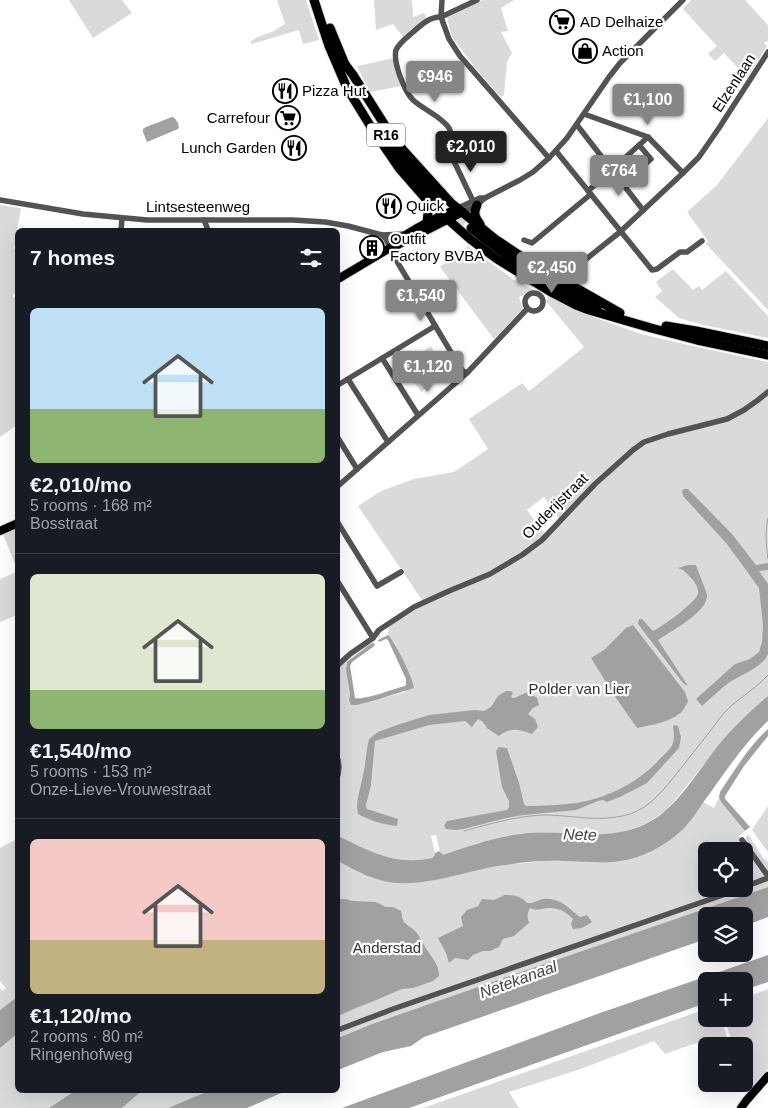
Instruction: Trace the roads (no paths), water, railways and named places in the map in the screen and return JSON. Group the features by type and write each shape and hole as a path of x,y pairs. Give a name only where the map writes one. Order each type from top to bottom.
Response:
{"highway":[{"name":"R16","path":"314,0 327,35 352,90 397,155 439,200 380,128 355,86 330,30 320,0"},
{"path":"327,35 347,88 399,168 426,200 431,202 483,249 523,276 576,305 589,310 768,346"},
{"path":"344,63 384,124 404,150 452,203 511,250 540,269 600,301 618,315"},
{"path":"426,200 427,223"},
{"path":"475,203 476,220 481,227"},
{"path":"470,229 538,276 618,315 651,328 768,355"}],"main road":[{"path":"340,278 460,210"},
{"path":"390,248 394,242 406,234 427,223 446,217"},
{"path":"0,531 15,524"},
{"path":"741,1108 768,1076"}],"street":[{"path":"442,0 441,17 450,39 460,56 549,158"},
{"path":"475,203 450,152 450,129 439,118 409,96 403,84 396,60 396,52 400,44 429,20 436,16 441,17 476,0"},
{"path":"460,210 520,180 549,158 576,125 620,63 682,0"},
{"name":"Elzenlaan","path":"570,272 620,232 684,174 711,142 768,52"},
{"path":"584,114 648,137 684,174"},
{"path":"576,125 643,210"},
{"path":"524,240 532,242 590,193 611,170 648,137"},
{"path":"620,162 632,176 639,171 651,159 639,145"},
{"path":"556,151 652,270 680,252 687,252 702,241"},
{"name":"Lintsesteenweg","path":"0,200 122,219 312,220 348,226 382,236"},
{"path":"121,228 122,219"},
{"path":"204,220 207,228"},
{"path":"382,236 406,234"},
{"path":"382,236 386,239 458,364 467,373"},
{"path":"340,484 467,373 527,309"},
{"path":"340,384 435,326"},
{"path":"382,358 418,415"},
{"path":"348,379 388,442"},
{"name":"Ouderijstraat","path":"340,663 373,638 378,630 414,607 490,574 535,546 595,484 632,450 644,442 727,419 744,410 768,392"},
{"path":"340,441 357,469"},
{"path":"340,526 377,586 401,572"},
{"path":"340,585 373,638"},
{"path":"742,840 768,877 753,883"},
{"path":"340,1029 393,1009 717,897"}],"water":[{"path":"172,117 177,122 178,129 147,142 143,129"},
{"path":"688,489 732,534 756,565 768,563 768,570 759,571 768,584 768,654 757,667 730,682 702,706 696,699 735,664 750,659 759,652 762,642 763,625 759,588 727,544 683,496 682,491"},
{"path":"696,565 707,595 706,601 702,608 688,620 658,640 688,686 683,683 638,624 639,619 642,619 653,631 678,614 696,598 698,588 695,583 683,570 678,568"},
{"path":"633,625 685,692 688,701 682,711 669,720 637,728 591,658 604,650 626,628"},
{"path":"388,635 403,660 414,688 376,700 351,705 346,670 347,662 374,643 373,647 352,662 350,666 355,698 372,696 405,686 406,679 388,640 379,642 378,640"},
{"path":"506,691 511,691 513,694 512,698 528,692 537,698 539,705 528,714 535,719 538,727 532,734 515,730 507,731 499,736 478,719 472,727 465,721 429,725 375,741 367,809 398,819 397,826 367,819 358,814 358,799 369,739 378,732 429,715 474,710 484,711 491,707 498,696"},
{"name":"Nete","path":"768,696 768,721 741,750 690,822 668,842 645,854 613,862 549,861 520,863 412,883 390,882 374,878 340,862 340,837 383,856 394,859 419,860 432,858 439,851 443,855 510,835 537,833 603,834 635,828 661,815 670,807 687,788 717,747 747,714"},
{"path":"673,726 678,726 681,737 679,748 647,783 620,797 607,802 603,800 598,801 576,810 523,815 464,829 446,829 444,826 447,821 507,810 509,801 502,787 496,751 499,747 507,748 526,806 576,803 609,794 649,770 671,747 674,739"},
{"path":"768,729 768,736 744,766 725,796 725,799 750,827 745,831 721,802 720,792 748,751"},
{"path":"768,887 768,917 753,923 753,907 710,907 739,897 753,897 753,892"},
{"path":"505,895 517,896 527,903 543,899 559,901 580,917 587,915 592,922 582,928 573,929 571,924 573,919 563,911 555,908 537,910 530,908 528,912 529,923 514,936 503,939 499,947 473,955 468,960 455,958 449,963 438,938 463,926 461,917 467,910 478,906 482,899 494,900"},
{"path":"340,899 376,902 386,907 393,907 401,911 404,922 417,933 436,964 439,976 433,981 413,988 402,989 340,1015"},
{"name":"Netekanaal","path":"698,911 698,942 424,1037 411,1046 383,1052 340,1069 340,1037 372,1024"},
{"path":"768,955 768,982 753,987 753,972 719,972 753,962 753,960"},
{"path":"698,979 698,1006 409,1108 342,1108 600,1013"},
{"path":"15,999 15,1036 0,1048 0,1010"},
{"path":"72,1093 140,1093 122,1108 49,1108"},
{"path":"204,1093 281,1093 247,1108 168,1108"}],"waterway":[{"path":"768,518 766,528 768,559"},
{"name":"Nete","path":"464,831 523,817 554,815 608,818 619,817 638,811 663,790 725,712 768,675"}],"tunnel":[{"path":"437,201 469,231"}],"place":[{"name":"AD Delhaize","path":"562,22"},
{"name":"Action","path":"585,51"},
{"name":"Pizza Hut","path":"285,91"},
{"name":"Carrefour","path":"288,118"},
{"name":"Lunch Garden","path":"294,148"},
{"name":"Quick","path":"389,206"},
{"name":"Outfit Factory BVBA","path":"372,248"}],"park label":[{"name":"Polder van Lier","path":"579,689"},
{"name":"Anderstad","path":"387,948"}]}
